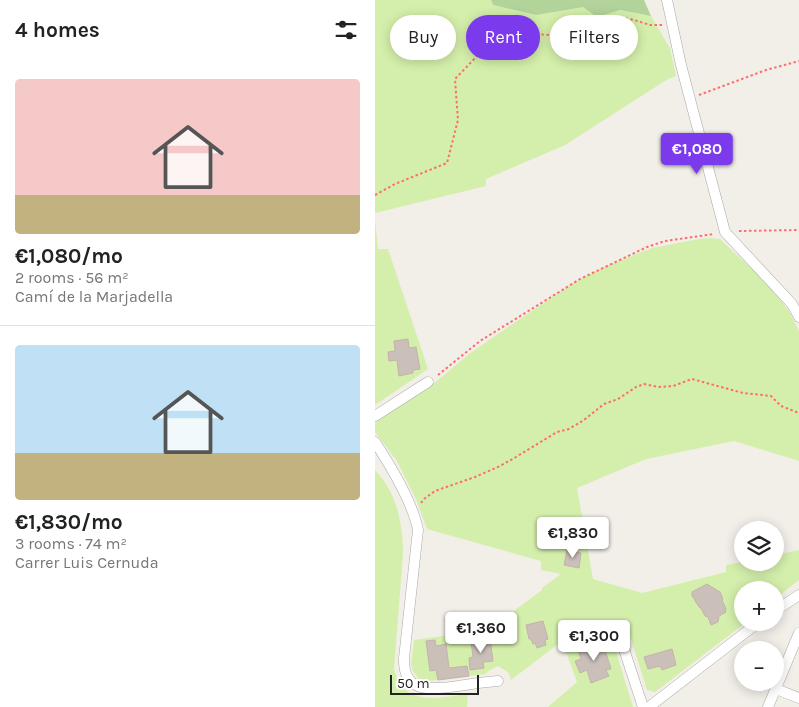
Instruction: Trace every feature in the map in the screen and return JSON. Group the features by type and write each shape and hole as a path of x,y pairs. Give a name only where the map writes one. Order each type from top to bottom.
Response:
{"street":[{"path":"667,0 689,98 725,232 792,304 799,317"},
{"path":"375,416 428,382"},
{"path":"375,442 413,512 418,530 403,669 407,679 417,687 433,689 498,681"},
{"path":"784,605 799,595"},
{"path":"649,707 747,631"},
{"path":"784,670 799,633"},
{"path":"620,637 643,707"},
{"path":"768,707 775,691"},
{"path":"781,691 799,698"}],"path":[{"path":"375,195 395,184 447,163 458,120 455,79 481,53 537,34 577,35 592,22 615,16 650,25 673,26"},
{"path":"689,98 766,70 799,62"},
{"path":"428,382 480,341 580,279 647,247 665,241 725,232 799,230"},
{"path":"413,512 424,499 435,491 500,466 557,432 569,429 604,404 618,399 644,384 659,387 673,386 692,380 743,393 771,396 781,406 799,413"}],"green space":[{"path":"375,0 491,0 493,5 536,15 583,6 596,15 550,15 550,60 638,60 638,15 601,15 620,10 651,16 670,48 676,76 668,79 565,145 486,179 486,186 375,213"},
{"path":"491,0 644,0 651,16 620,10 604,15 594,15 583,7 536,15 493,5"},
{"path":"375,219 378,249 388,249 428,369 375,405"},
{"path":"699,239 720,239 768,284 789,311 799,331 799,461 734,441 646,459 577,488 593,579 642,593 726,572 726,565 734,564 734,571 784,571 784,553 799,550 799,580 784,592 784,581 734,581 735,631 655,692 647,690 630,636 611,635 633,707 548,707 577,682 562,641 511,680 508,672 498,666 485,674 429,681 419,679 413,671 411,664 414,640 488,630 561,574 541,570 541,561 427,529 416,499 397,461 375,432 375,423 437,381 469,354 588,275 652,248"},
{"path":"375,470 383,479 394,499 402,531 403,554 394,669 405,690 414,695 434,698 468,694 467,707 375,707"}],"building":[{"path":"408,339 409,348 416,347 420,369 413,370 413,373 399,376 397,360 389,361 388,352 395,351 394,341"},
{"path":"567,550 581,553 579,568 564,565"},
{"path":"707,584 720,592 726,609 726,612 719,616 718,622 711,625 708,617 705,616 692,596 692,592"},
{"path":"543,621 548,639 545,640 546,645 537,648 535,643 533,644 531,639 529,639 526,625"},
{"path":"490,638 493,661 483,662 484,668 470,670 469,658 473,657 471,641"},
{"path":"435,640 436,646 446,644 449,668 467,666 469,676 438,680 436,670 430,671 426,641"},
{"path":"602,641 611,669 606,670 609,676 591,683 587,670 580,673 575,661 581,659 578,650"},
{"path":"672,649 676,665 662,670 660,666 648,669 644,657"}]}
